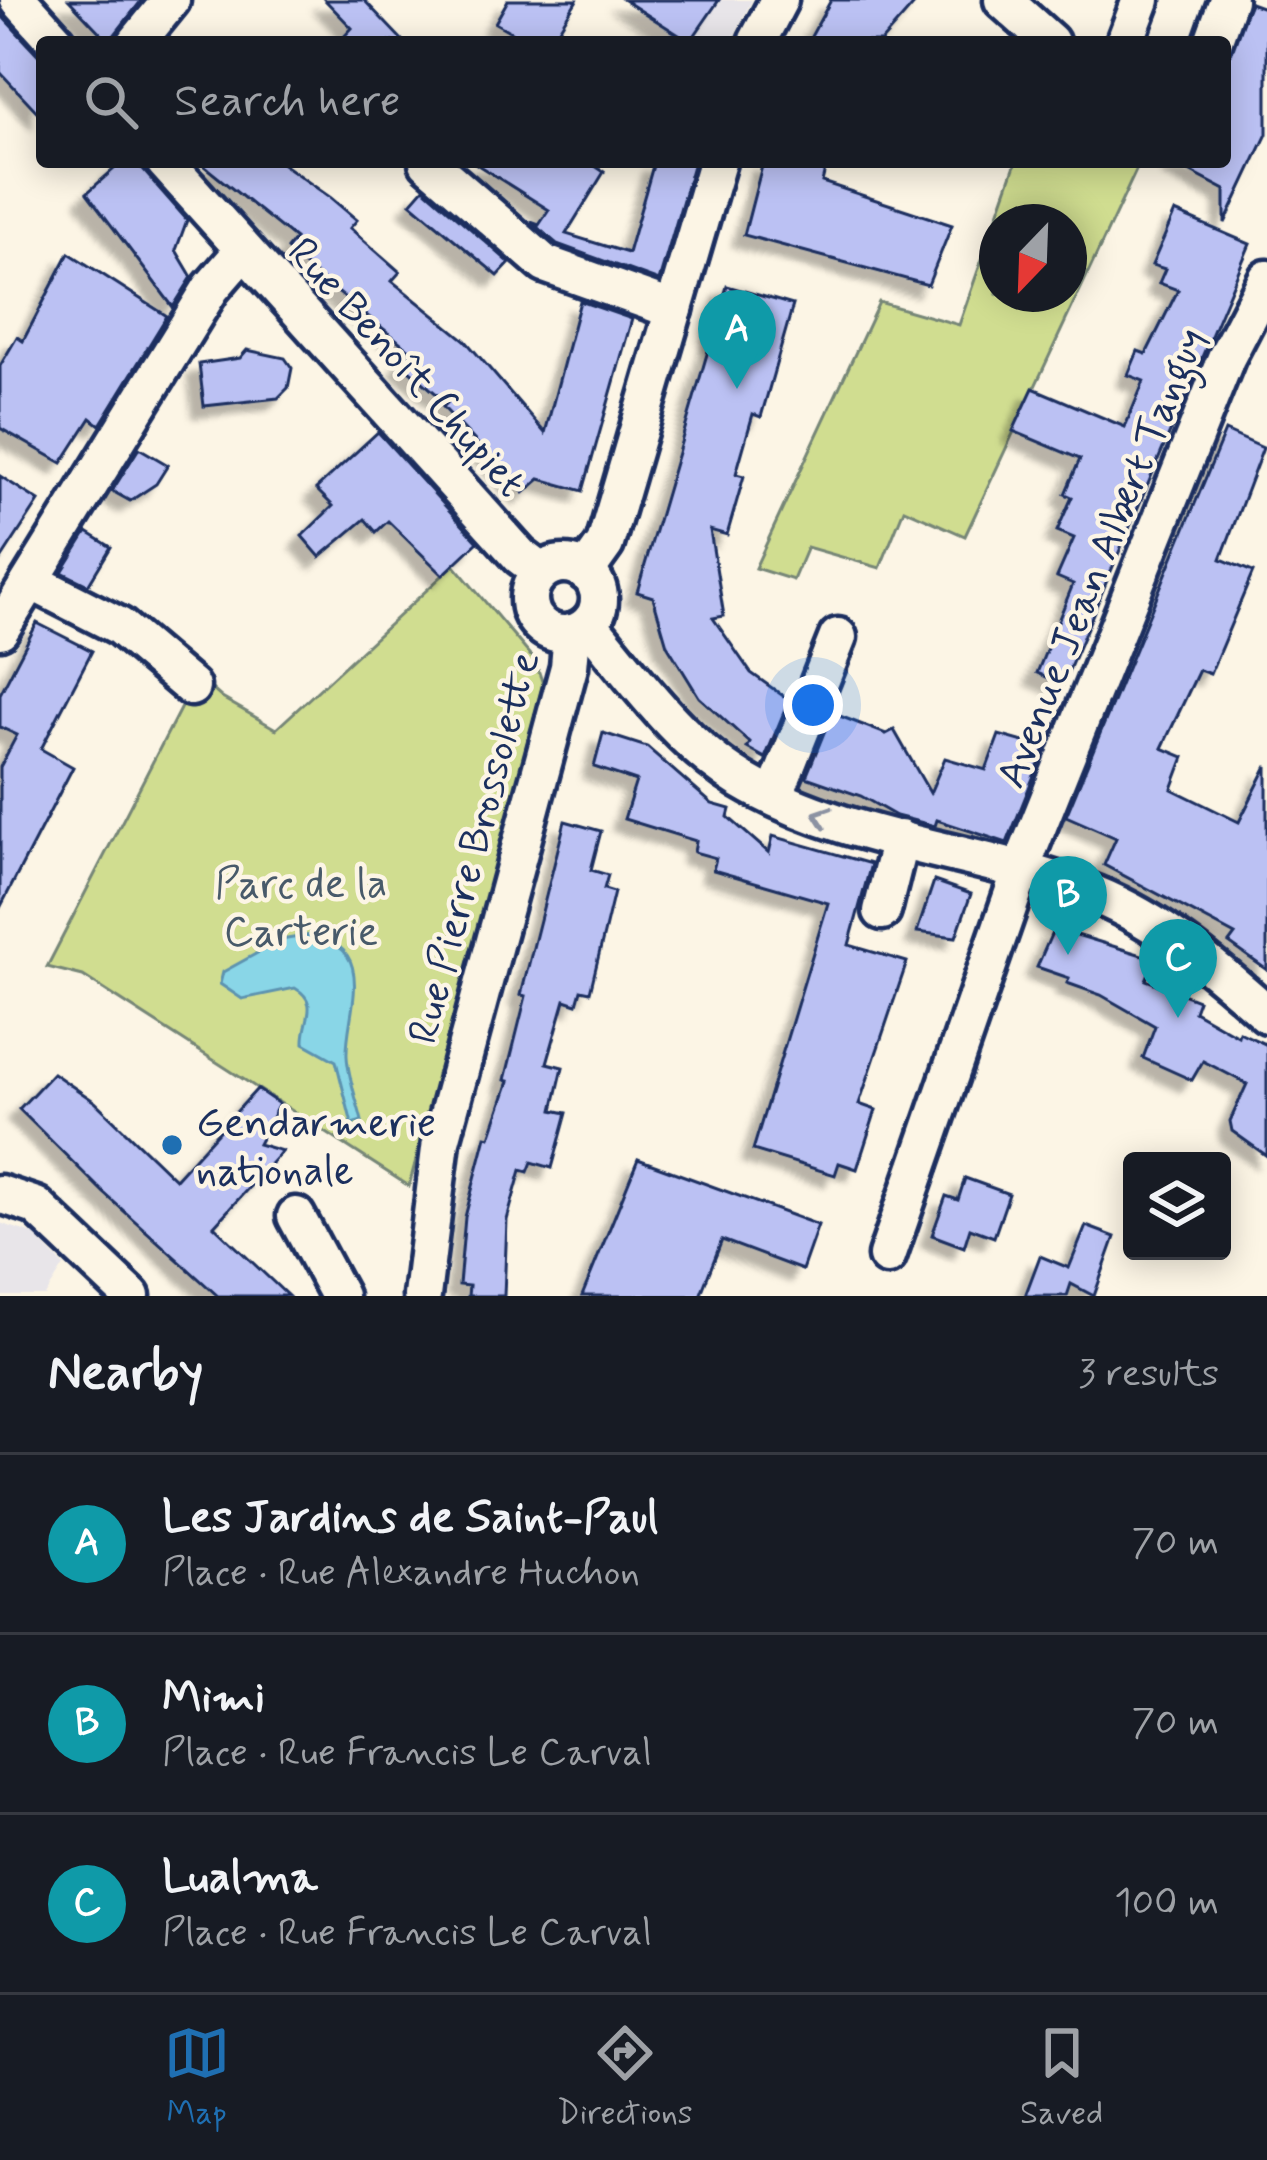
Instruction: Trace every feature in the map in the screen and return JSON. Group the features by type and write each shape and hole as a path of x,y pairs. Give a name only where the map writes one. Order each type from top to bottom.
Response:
{"street":[{"path":"19,0 52,36"},
{"path":"141,36 171,0"},
{"path":"760,36 779,0"},
{"path":"1003,0 1043,36"},
{"path":"1127,36 1142,0"},
{"path":"1215,36 1228,0"},
{"name":"Rue Benoît Chupiet","path":"170,168 542,572"},
{"path":"435,168 545,264 674,310"},
{"path":"585,572 605,544 715,168"},
{"path":"0,630 211,288 243,250"},
{"name":"Avenue Jean Albert Tanguy","path":"887,1256 1022,872 1226,358 1267,279"},
{"path":"581,628 598,591 585,572 571,565 542,572 529,599 536,621 546,630 581,628 692,742 741,780 774,797 900,839 1022,872 1137,914 1196,953 1267,1014"},
{"path":"31,580 118,626 191,687"},
{"name":"Rue Pierre Brossolette","path":"422,1296 442,1141 581,628"},
{"path":"774,797 838,637"},
{"path":"882,911 900,839"},
{"path":"0,1194 36,1206 130,1296"},
{"path":"296,1216 339,1296"}],"shaded area":[{"path":"624,0 752,0 734,36 675,36"},
{"path":"0,1223 33,1234 64,1266 45,1296 0,1296"}],"green space":[{"path":"1014,168 1137,168 1087,275 1087,204 1001,204"},
{"path":"979,268 979,312 1070,312 965,536 904,509 880,568 807,547 793,580 755,568 879,302 959,325"},
{"name":"Parc de la Carterie","path":"454,565 535,661 543,684 409,1186 83,976 47,967 197,676 222,698 276,729"}],"water":[{"path":"311,935 333,942 353,968 347,1056 362,1121 352,1124 336,1061 304,1043 309,1006 303,994 295,988 242,999 220,984 223,972 281,940"}],"building":[{"path":"69,0 142,0 114,36 103,36"},
{"path":"325,0 364,0 398,36 345,36 352,28"},
{"path":"508,0 577,0 555,36 518,36 495,23"},
{"path":"624,0 719,0 694,36 681,36"},
{"path":"831,0 918,0 886,36 811,36"},
{"path":"1250,3 1267,9 1267,134 1225,223 1225,190 1183,168 1231,168 1231,48"},
{"path":"0,14 36,53 36,111 0,72"},
{"path":"115,168 141,168 187,220 176,250 192,277 173,307 87,193"},
{"path":"206,168 288,168 331,198 357,220 350,228 400,272 392,281 465,340 545,433 580,301 632,319 583,491 540,479 524,493 443,407 447,403 401,363 411,351 287,249 295,239"},
{"path":"482,168 598,168 604,172 566,234 628,253 652,168 692,168 659,281 557,244 531,222 539,225 549,210"},
{"path":"761,168 826,168 822,182 952,225 928,285 744,235"},
{"path":"424,188 510,263 498,276 411,203"},
{"path":"1175,212 1250,244 1063,684 1037,673 1073,584 1057,577 1074,538 1057,531 1072,497 1065,494 1080,459 1013,431 1033,388 1125,427 1144,381 1128,375 1138,351 1146,354 1178,290 1159,283 1165,269 1152,265"},
{"path":"69,253 167,316 100,425 91,418 62,463 0,428 0,366 17,337 23,341"},
{"path":"727,286 793,305 761,417 753,414 736,474 744,476 727,535 710,530 724,616 713,618 751,673 789,700 765,758 747,748 750,743 699,697 667,645 653,597 637,592"},
{"path":"247,350 285,358 292,368 288,388 278,398 204,406 199,364 240,358"},
{"path":"1225,431 1263,448 1221,559 1253,572 1210,674 1199,670 1162,748 1184,757 1172,789 1239,822 1267,766 1267,970 1229,943 1235,935 1104,865 1116,838 1066,816"},
{"path":"378,432 478,542 443,575 388,521 376,532 365,519 320,557 302,536 333,506 316,489"},
{"path":"139,448 168,465 156,484 130,501 112,491"},
{"path":"0,476 39,501 0,561"},
{"path":"87,532 111,547 88,585 62,572"},
{"path":"37,623 92,651 41,749 73,767 0,908 0,767 17,735 0,727 0,694"},
{"path":"832,713 886,734 894,730 930,793 945,758 986,770 999,735 1045,748 1007,843 937,820 935,826 896,816 861,796 806,777"},
{"path":"603,733 647,747 712,804 730,809 728,817 769,853 773,836 871,864 849,945 907,962 859,1104 876,1110 857,1169 839,1163 835,1175 753,1150 828,903 713,870 716,858 694,852 696,841 624,819 636,781 594,767"},
{"path":"565,821 601,831 591,870 608,875 604,889 614,892 590,992 581,990 577,1004 565,1000 547,1063 563,1067 553,1110 567,1113 552,1168 532,1162 528,1172 521,1170 507,1220 504,1296 468,1296 469,1286 459,1285 465,1217 486,1136 490,1137 509,1081 505,1080 526,996 521,995"},
{"path":"934,881 971,894 956,937 917,932"},
{"path":"1054,928 1155,959 1146,980 1198,1000 1194,1011 1238,1036 1239,1032 1265,1044 1267,1039 1267,1156 1232,1131 1230,1121 1247,1084 1203,1061 1192,1080 1143,1058 1155,1026 1101,995 1067,983 1069,978 1037,967"},
{"path":"53,1073 95,1102 175,1179 257,1089 279,1104 258,1144 282,1151 214,1226 288,1296 218,1296 104,1193 19,1109"},
{"path":"638,1159 818,1225 802,1270 722,1240 700,1296 582,1296"},
{"path":"965,1178 1009,1194 994,1237 970,1228 964,1247 932,1235 946,1196 958,1200"},
{"path":"1086,1226 1115,1237 1094,1296 1071,1284 1067,1296 1025,1296 1040,1256 1069,1268"}],"place":[{"name":"Les Jardins de Saint-Paul","path":"737,389"},
{"name":"Mimi","path":"1068,955"},
{"name":"Lualma","path":"1178,1018"},
{"name":"Gendarmerie nationale","path":"172,1145"}]}
